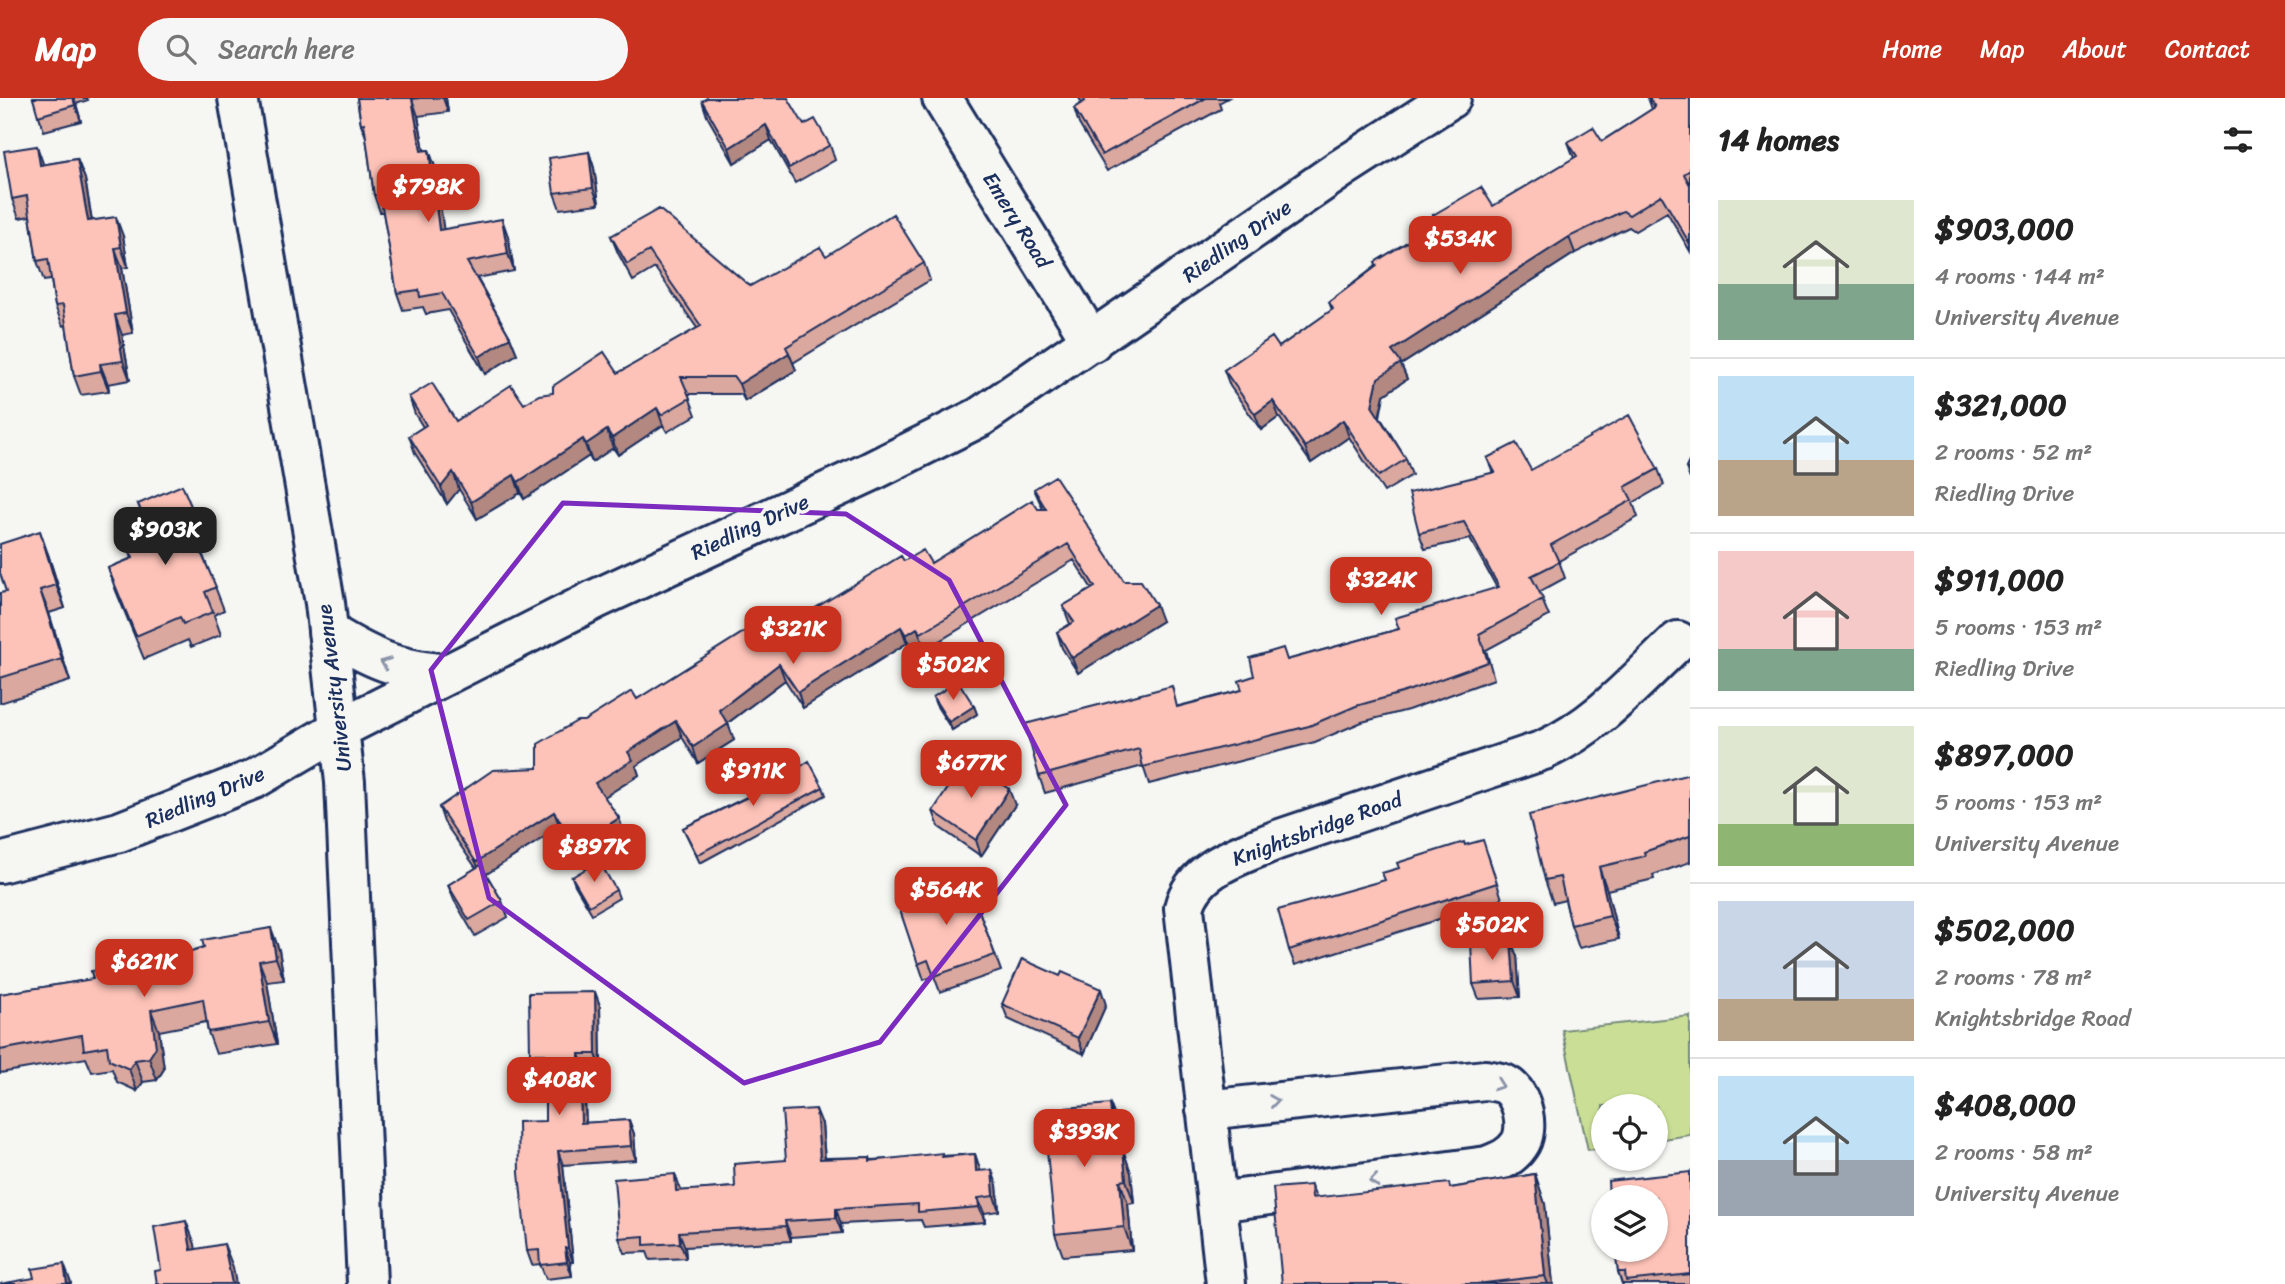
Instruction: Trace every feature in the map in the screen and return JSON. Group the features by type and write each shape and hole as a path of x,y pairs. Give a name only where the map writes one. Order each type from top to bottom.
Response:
{"street":[{"name":"University Avenue","path":"238,98 328,632 345,782 368,1284"},
{"name":"Emery Road","path":"942,98 1092,342"},
{"name":"Riedling Drive","path":"0,863 56,851 169,814 254,779 339,729 596,599 870,472 980,417 1342,168 1451,98"},
{"path":"328,632 382,663 406,670 448,674"},
{"name":"Knightsbridge Road","path":"1226,1284 1184,908 1188,891 1199,879 1234,858 1277,840 1544,750 1571,737 1595,720 1678,641"},
{"path":"1206,1110 1292,1098 1485,1080 1506,1085 1520,1097 1523,1120 1522,1142 1510,1157 1487,1166 1217,1202"}],"highlighted area":[{"path":"563,503 846,514 949,580 1066,805 880,1042 744,1083 489,898 431,670"}],"green space":[{"path":"1690,1016 1690,1135 1668,1138 1668,1094 1591,1094 1591,1150 1588,1150 1562,1030"}],"building":[{"path":"33,98 73,98 75,105 38,116"},
{"path":"357,98 420,98 412,99 421,151 429,150 439,230 502,219 508,254 467,262 510,337 479,357 442,293 420,297 419,290 397,293 380,195 374,195 364,123 361,124"},
{"path":"707,98 788,98 804,125 815,119 830,145 789,168 766,125 729,148 702,101"},
{"path":"1083,98 1206,98 1102,155 1074,108 1085,101"},
{"path":"1649,98 1690,98 1690,170 1684,174 1690,185 1690,244 1661,195 1629,215 1623,211 1569,237 1392,351 1401,363 1378,378 1372,406 1406,459 1379,476 1343,420 1305,447 1273,401 1255,414 1224,370 1272,337 1279,347 1333,309 1329,302 1377,266 1375,262 1438,223 1433,215 1481,187 1493,206 1577,156 1568,142 1593,127 1602,141 1655,107"},
{"path":"37,146 40,165 77,159 88,221 116,217 121,247 115,248 126,313 115,315 123,361 100,364 101,371 74,376 63,305 55,306 48,259 37,261 27,196 12,199 4,151"},
{"path":"589,152 593,188 554,193 549,158"},
{"path":"659,209 750,286 820,247 826,256 893,214 924,263 786,347 789,353 739,384 734,377 681,377 690,398 661,415 657,408 612,438 607,430 586,444 583,439 518,482 514,475 471,502 453,472 441,487 409,436 426,425 409,397 432,383 456,421 511,385 524,404 539,395 553,393 553,386 604,352 618,373 701,326 649,251 627,264 611,236"},
{"path":"1629,415 1658,469 1625,487 1632,500 1551,545 1559,562 1531,576 1543,599 1479,634 1488,662 1402,693 1356,706 1309,726 1143,767 1139,749 1039,776 1025,724 1172,686 1177,707 1242,690 1239,681 1254,676 1250,658 1283,648 1287,660 1399,629 1395,618 1499,587 1464,522 1419,533 1409,493 1495,472 1487,458 1516,443 1531,470"},
{"path":"1055,476 1124,581 1141,581 1156,605 1072,658 1057,632 1074,622 1063,606 1095,587 1068,544 921,633 917,628 906,635 901,627 798,692 779,664 719,710 728,724 693,747 676,721 628,752 633,760 595,783 619,818 576,846 554,812 476,862 439,807 493,770 538,768 538,744 577,721 584,721 632,691 637,699 774,613 784,627 901,556 904,561 923,550 931,563 1032,500 1038,509 1046,509 1034,489"},
{"path":"182,485 200,527 192,531 216,587 205,592 213,612 183,624 180,617 136,636 108,568 133,558 126,543 150,532 138,504"},
{"path":"40,531 56,585 40,590 62,659 0,678 0,593 6,592 0,573 0,544"},
{"path":"958,681 974,706 949,722 933,697"},
{"path":"809,761 823,787 697,855 683,828 754,794 750,788 779,772 783,778"},
{"path":"966,761 1009,789 976,840 933,811"},
{"path":"1690,774 1690,836 1644,852 1645,856 1599,867 1610,916 1571,925 1560,877 1545,880 1529,815"},
{"path":"1483,840 1497,883 1289,950 1278,910 1385,880 1382,873 1399,868 1397,863 1464,842 1465,845"},
{"path":"599,861 616,890 589,906 572,877"},
{"path":"481,865 502,901 469,920 448,885"},
{"path":"967,878 995,955 934,976 928,960 918,964 897,901"},
{"path":"271,928 276,958 259,961 269,1022 208,1032 203,999 151,1010 156,1047 149,1058 135,1060 129,1069 109,1060 107,1046 84,1050 82,1035 0,1050 0,994 93,979 91,971 156,962 204,947 202,940"},
{"path":"1511,941 1514,981 1473,984 1471,943"},
{"path":"1022,959 1060,976 1062,972 1101,989 1078,1038 1002,1004"},
{"path":"595,992 596,1054 579,1054 581,1123 629,1120 631,1146 558,1151 568,1248 565,1248 567,1262 540,1265 539,1250 527,1251 519,1173 518,1122 545,1121 545,1054 530,1054 529,993"},
{"path":"1110,1104 1115,1151 1123,1150 1126,1180 1120,1181 1124,1227 1055,1234 1043,1110"},
{"path":"816,1109 820,1159 870,1157 870,1161 942,1153 942,1157 975,1154 976,1171 992,1170 994,1196 978,1198 979,1207 918,1212 918,1204 836,1209 836,1218 785,1221 786,1226 679,1232 680,1243 644,1245 644,1236 619,1238 614,1179 675,1174 676,1191 735,1187 734,1164 786,1160 782,1111"},
{"path":"1690,1172 1690,1274 1626,1281 1625,1272 1618,1272 1617,1262 1668,1262 1668,1185 1608,1185 1608,1181"},
{"path":"1535,1174 1545,1276 1476,1284 1282,1284 1273,1188 1311,1185 1312,1198 1449,1183 1450,1188"},
{"path":"186,1221 191,1250 224,1244 232,1284 157,1284 155,1271 161,1270 154,1227"},
{"path":"64,1264 67,1284 0,1284 34,1278 32,1269"}]}
